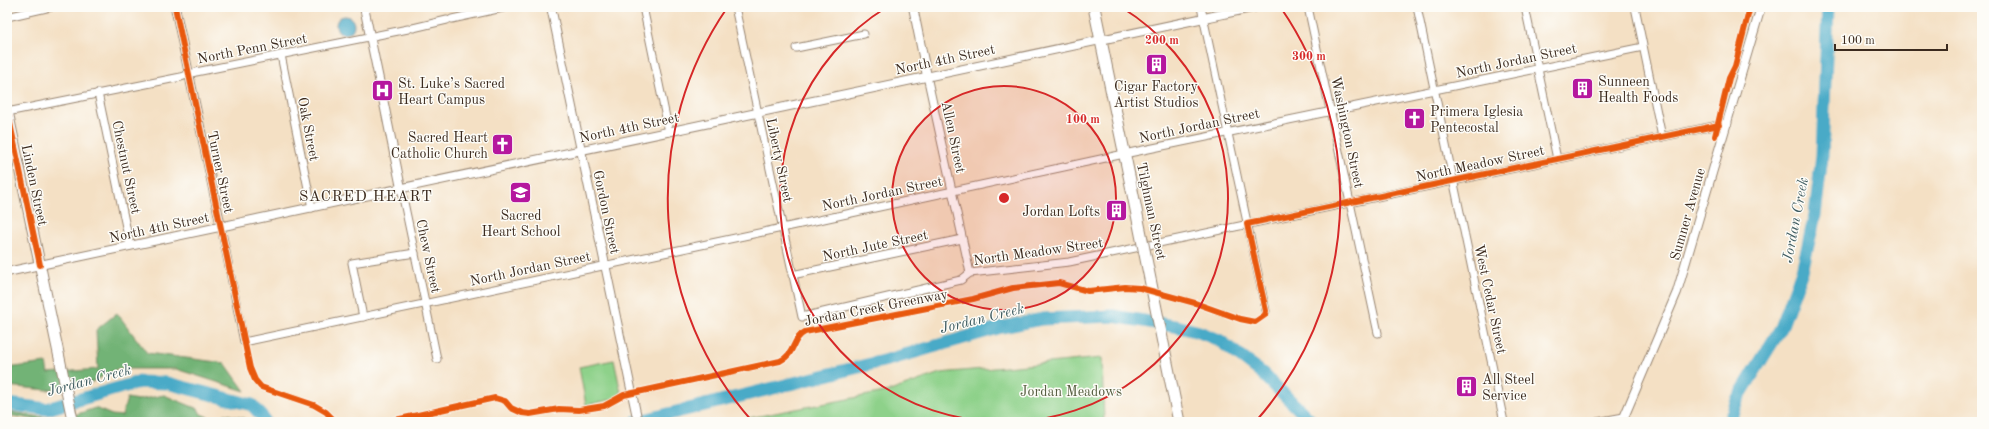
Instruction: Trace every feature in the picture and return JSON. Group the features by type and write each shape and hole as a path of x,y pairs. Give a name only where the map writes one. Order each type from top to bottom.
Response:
{"main road":[{"name":"Tilghman Street","path":"1094,7 1179,422"},
{"name":"Linden Street","path":"7,110 73,422"}],"street":[{"path":"7,17 51,7"},
{"name":"Turner Street","path":"175,7 244,342"},
{"name":"Chew Street","path":"364,7 437,359"},
{"name":"North Penn Street","path":"7,110 188,75 507,7"},
{"name":"Gordon Street","path":"551,7 638,422"},
{"path":"643,7 669,132"},
{"name":"Liberty Street","path":"736,7 757,113 802,318"},
{"name":"Allen Street","path":"913,7 970,273"},
{"path":"1201,7 1266,311"},
{"name":"North 4th Street","path":"7,272 1256,7"},
{"name":"Washington Street","path":"1308,7 1378,333"},
{"name":"West Cedar Street","path":"1417,7 1504,422"},
{"path":"1525,7 1557,159"},
{"path":"1635,7 1662,137"},
{"name":"Sumner Avenue","path":"1623,419 1677,292 1762,7"},
{"path":"796,48 864,34"},
{"name":"North Jordan Street","path":"244,342 1124,154 1643,47"},
{"name":"Oak Street","path":"281,55 312,208"},
{"name":"Chestnut Street","path":"98,93 130,246"},
{"name":"North Meadow Street","path":"802,318 961,280 970,273 1069,262 1728,123"},
{"name":"North Jute Street","path":"792,275 962,239"},
{"path":"363,317 352,263 415,253"},
{"path":"1597,422 1623,419"}],"green space":[{"path":"117,313 147,353 225,363 245,391 176,369 117,369 88,384 47,390 7,386 7,368 46,363 48,373 98,369 96,330"},
{"name":"Jordan Meadows","path":"1102,358 1104,422 728,422 890,391 940,373"},
{"path":"614,360 621,393 614,399 586,405 579,367"},
{"path":"164,395 198,409 201,414 215,420 225,414 243,418 249,422 51,422 7,415 7,412 10,412 60,420 95,408 112,415 122,416 127,398 138,400"}],"water":[{"path":"345,16 351,19 354,25 351,31 345,34 339,31 336,25 339,19"}],"waterway":[{"name":"Jordan Creek","path":"1729,422 1738,398 1781,328 1802,271 1815,215 1822,156 1828,7"},
{"name":"Jordan Creek","path":"636,422 891,359 998,328 1042,319 1113,316 1180,327 1199,332 1219,340 1262,373 1312,422"},
{"name":"Jordan Creek","path":"7,404 47,409 139,382 167,383 252,405 265,422"}],"railway":[{"path":"7,420 15,422"}],"cycle path":[{"path":"175,7 250,368 255,380 261,387 314,405 326,412 336,422"},
{"path":"1715,136 1729,78 1735,66 1750,7"},
{"path":"7,109 40,265"},
{"name":"Jordan Creek Greenway","path":"386,422 495,398 505,401 511,408 522,413 530,414 559,409 579,410 604,406 624,395 780,361 789,354 797,338 805,332 973,299 1013,288 1059,283 1088,291 1125,287 1140,288 1195,303 1240,319 1255,322 1265,315 1266,311 1247,224 1719,125"}],"place":[{"name":"Cigar Factory Artist Studios","path":"1156,64"},
{"name":"Sunneen Health Foods","path":"1583,89"},
{"name":"St. Luke’s Sacred Heart Campus","path":"382,91"},
{"name":"Primera Iglesia Pentecostal","path":"1414,119"},
{"name":"Sacred Heart Catholic Church","path":"503,145"},
{"name":"Sacred Heart School","path":"521,193"},
{"name":"Jordan Lofts","path":"1116,211"},
{"name":"All Steel Service","path":"1466,387"}],"district":[{"name":"SACRED HEART","path":"366,196"}]}
